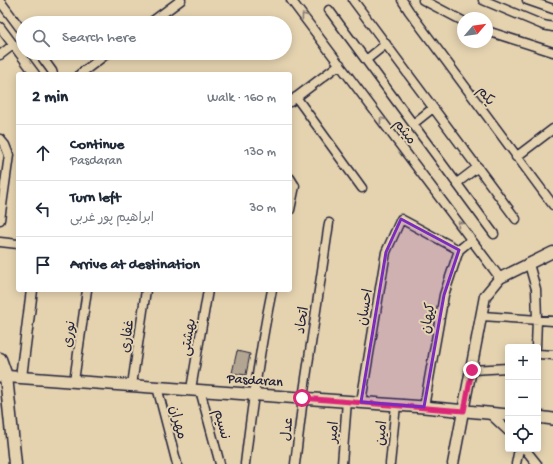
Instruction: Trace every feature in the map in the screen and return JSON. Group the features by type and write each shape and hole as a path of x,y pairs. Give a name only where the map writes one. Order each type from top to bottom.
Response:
{"main road":[{"path":"0,359 15,464"},
{"name":"Pasdaran","path":"3,376 361,402 505,415"},
{"path":"541,417 553,419"}],"street":[{"path":"159,16 181,0"},
{"name":"میثم","path":"291,0 500,278"},
{"path":"353,0 516,220"},
{"name":"یکم","path":"402,0 516,157 553,205"},
{"path":"423,0 457,18"},
{"path":"483,0 543,25 553,27"},
{"path":"527,0 553,9"},
{"path":"0,1 16,23"},
{"path":"329,10 494,234"},
{"path":"0,27 16,49"},
{"path":"493,33 553,52"},
{"path":"366,60 386,44"},
{"path":"0,54 13,45"},
{"path":"24,60 33,72"},
{"path":"44,60 52,72"},
{"path":"83,72 99,60"},
{"path":"340,64 293,99 362,188"},
{"path":"413,124 433,108"},
{"path":"516,157 553,129"},
{"path":"0,139 5,145 9,155 0,220"},
{"path":"457,183 478,167"},
{"name":"احسان","path":"361,402 386,252 401,219 459,250"},
{"name":"اتحاد","path":"302,398 329,223"},
{"path":"459,250 472,240"},
{"path":"0,242 16,244"},
{"name":"کیهان","path":"424,407 444,295 459,250"},
{"path":"453,464 485,296 500,278 553,252"},
{"path":"529,264 536,289 536,344"},
{"path":"21,377 32,292"},
{"name":"نوری","path":"74,381 87,292"},
{"name":"غفاری","path":"132,385 146,292"},
{"name":"بهشتی","path":"196,390 208,292"},
{"path":"245,464 253,394 272,292"},
{"path":"482,316 553,321"},
{"path":"541,354 553,355"},
{"path":"472,370 505,368"},
{"name":"مهران","path":"157,387 177,464"},
{"name":"نسیم","path":"196,390 220,464"},
{"name":"عدل","path":"294,464 302,398"},
{"name":"امیر","path":"342,464 347,401"},
{"name":"امین","path":"390,464 396,405"},
{"path":"489,413 505,428"},
{"path":"516,464 518,452"},
{"path":"527,452 537,464"}],"highlighted area":[{"path":"401,219 459,250 444,295 424,407 361,402 386,252"}],"building":[{"path":"237,351 250,354 246,375 232,373"}],"route":[{"path":"302,398 464,411 472,370"}]}
